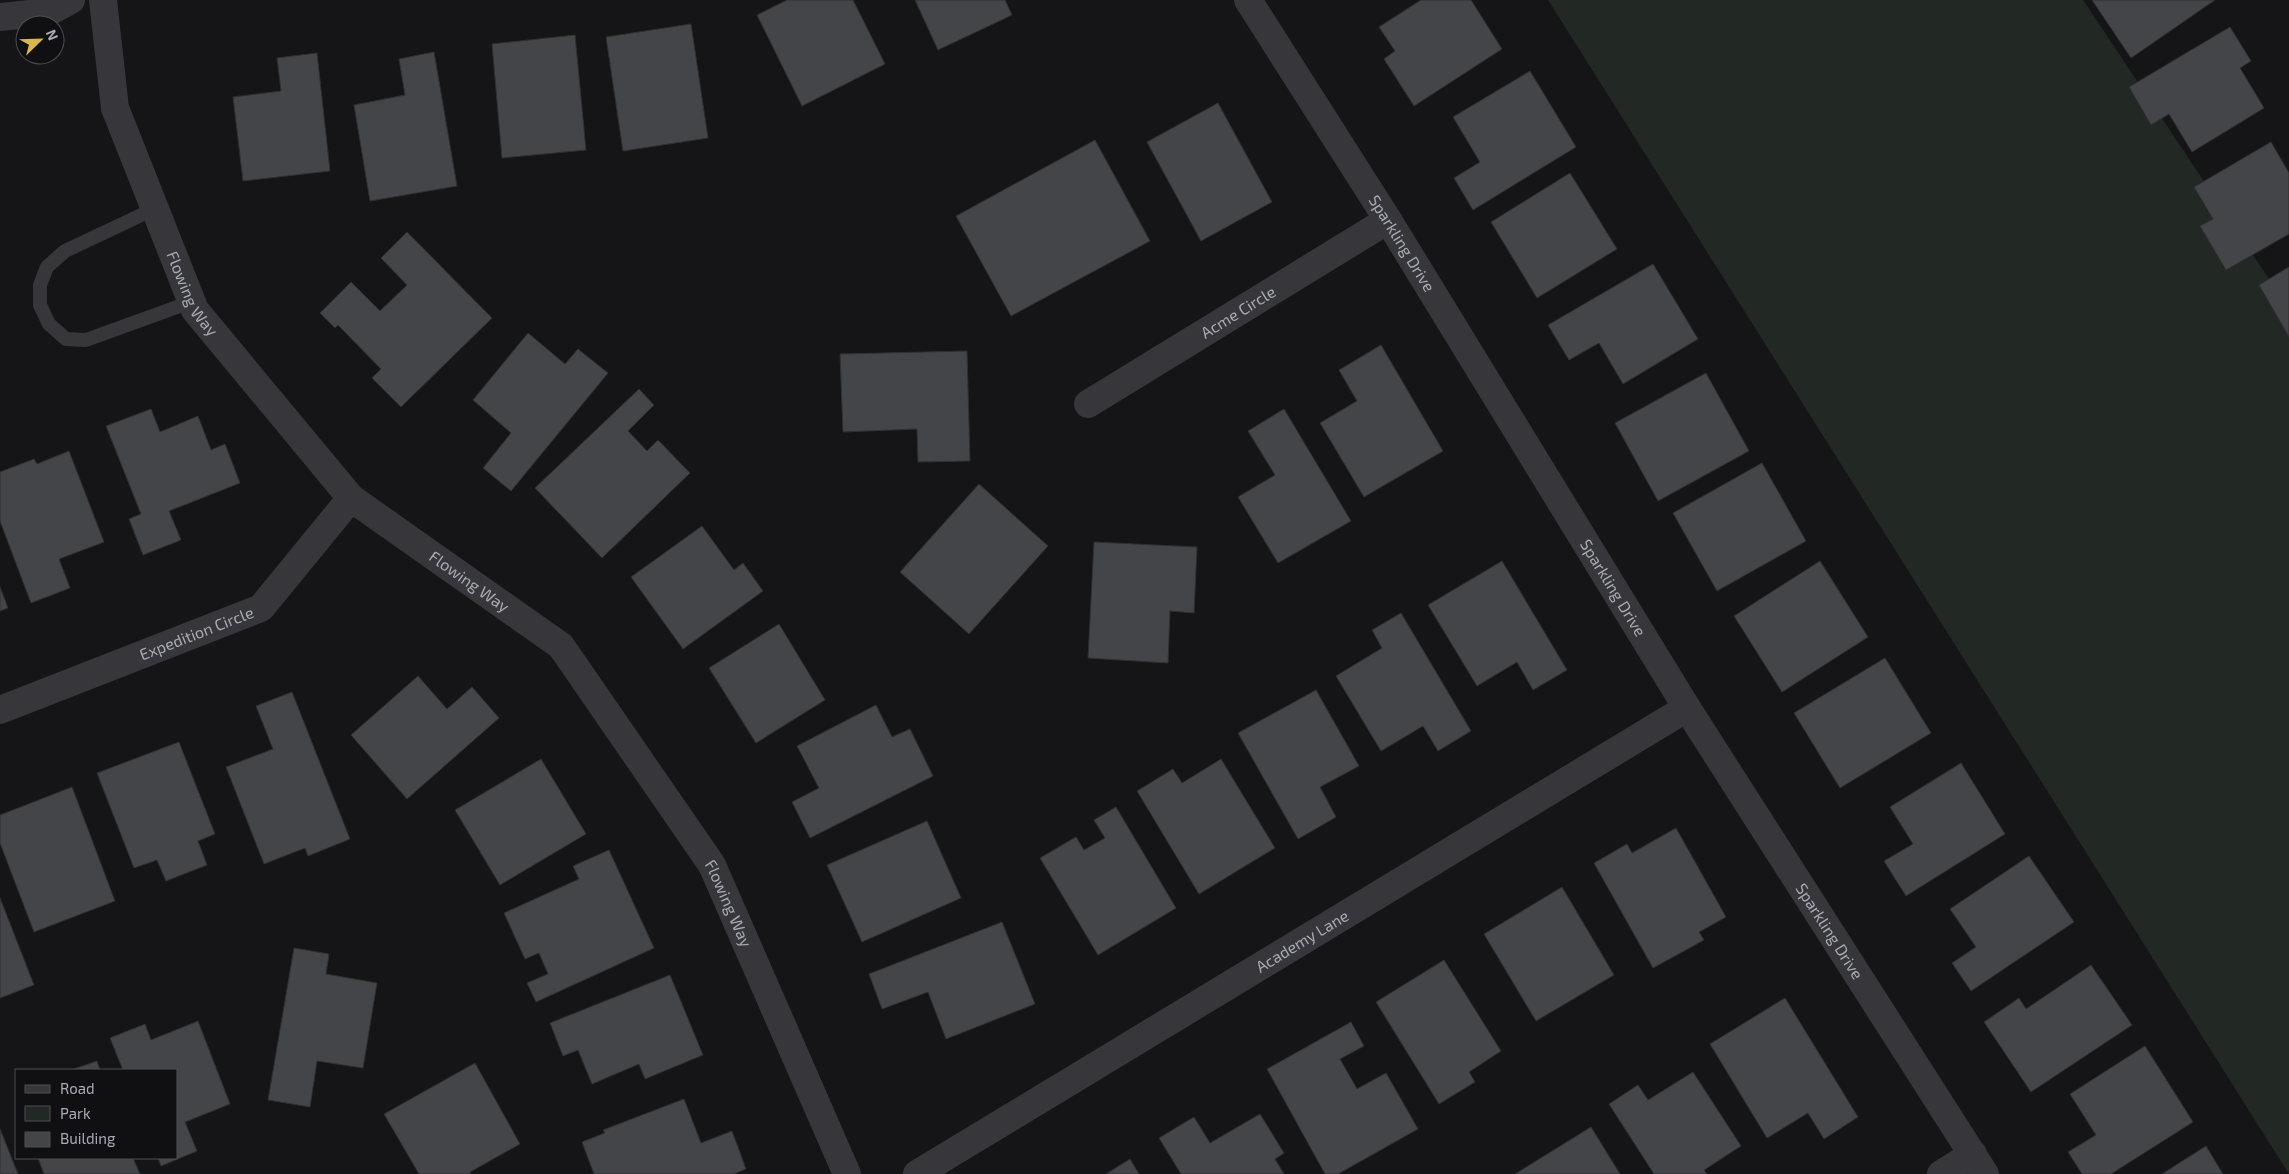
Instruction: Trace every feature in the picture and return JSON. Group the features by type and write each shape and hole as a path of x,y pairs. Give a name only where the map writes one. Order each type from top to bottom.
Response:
{"street":[{"path":"0,17 48,12 71,0"},
{"name":"Flowing Way","path":"103,0 115,108 195,310 351,498 561,646 712,865 847,1174"},
{"name":"Sparkling Drive","path":"1248,0 1388,220 1687,708 1979,1164"},
{"name":"Acme Circle","path":"1088,404 1388,220"},
{"name":"Expedition Circle","path":"0,710 261,608 351,498"},
{"name":"Academy Lane","path":"917,1174 1687,708"},
{"path":"1941,1174 1979,1164"}],"lane":[{"path":"154,208 65,251 47,267 40,285 40,306 49,324 66,339 86,340 191,302"}],"green space":[{"path":"1548,0 2083,0 2289,309 2289,1174"}],"building":[{"path":"787,0 853,0 885,64 802,106 757,15"},
{"path":"915,0 1005,0 1012,15 938,50"},
{"path":"1421,0 1471,0 1502,49 1414,106 1384,59 1395,51 1379,27"},
{"path":"2092,0 2215,0 2131,58"},
{"path":"691,24 708,138 623,151 606,37"},
{"path":"2230,27 2251,61 2240,68 2264,108 2192,152 2169,114 2151,125 2129,87"},
{"path":"575,35 586,150 502,158 492,44"},
{"path":"434,52 457,186 370,201 354,105 405,95 399,59"},
{"path":"317,53 330,171 243,181 233,97 281,91 277,58"},
{"path":"1530,71 1576,147 1473,210 1454,178 1480,162 1453,117"},
{"path":"1218,103 1272,202 1201,241 1147,142"},
{"path":"1095,140 1150,241 1011,316 956,216"},
{"path":"2271,142 2289,173 2289,234 2226,270 2200,226 2213,219 2194,187"},
{"path":"1570,173 1617,249 1537,298 1491,222"},
{"path":"407,232 492,318 401,407 372,378 381,369 338,325 335,328 320,313 351,282 380,311 407,285 381,258"},
{"path":"1653,264 1698,339 1623,384 1599,343 1569,360 1548,325"},
{"path":"2289,267 2289,337 2259,285"},
{"path":"528,333 565,364 578,349 608,373 511,491 483,468 511,433 473,400"},
{"path":"1381,345 1443,451 1364,497 1320,423 1357,401 1339,370"},
{"path":"967,351 970,461 918,462 917,429 843,432 840,354"},
{"path":"1706,373 1749,451 1658,501 1615,423"},
{"path":"639,389 654,405 628,431 647,451 658,440 690,473 602,558 535,488"},
{"path":"151,409 160,432 198,416 211,450 225,444 240,483 169,511 181,540 143,555 129,519 141,514 106,426"},
{"path":"1284,409 1351,521 1278,563 1238,497 1275,475 1248,431"},
{"path":"69,451 104,542 59,559 70,588 31,603 0,521 0,472 34,459 37,464"},
{"path":"1762,463 1806,541 1717,591 1673,513"},
{"path":"979,484 1048,546 969,634 900,572"},
{"path":"702,526 734,570 743,563 763,591 683,649 631,577"},
{"path":"1094,542 1197,547 1194,613 1170,611 1168,663 1088,658"},
{"path":"1502,561 1567,670 1533,690 1517,662 1477,686 1428,605"},
{"path":"1820,561 1868,637 1782,692 1734,616"},
{"path":"0,587 8,608 0,611"},
{"path":"1401,613 1471,731 1438,751 1423,726 1381,751 1336,676 1382,648 1372,630"},
{"path":"779,624 825,700 756,743 709,668"},
{"path":"1885,658 1931,733 1840,788 1794,713"},
{"path":"418,676 447,709 472,687 499,718 407,799 351,735"},
{"path":"1316,690 1359,766 1320,787 1336,817 1298,839 1238,733"},
{"path":"292,692 350,839 308,856 305,848 264,864 226,767 273,749 256,706"},
{"path":"876,705 892,737 910,729 933,776 810,838 792,802 819,788 797,746"},
{"path":"179,742 215,834 198,841 207,865 166,881 157,860 134,868 97,773"},
{"path":"541,759 586,834 500,885 455,810"},
{"path":"1221,759 1275,848 1199,894 1137,791 1173,769 1182,783"},
{"path":"1961,763 2005,834 1906,896 1884,861 1913,844 1890,807"},
{"path":"72,787 115,901 34,932 0,843 0,815"},
{"path":"1116,807 1176,908 1098,955 1040,858 1076,837 1084,850 1105,838 1094,820"},
{"path":"927,821 961,898 862,942 827,865"},
{"path":"1676,828 1726,917 1699,932 1704,940 1653,968 1594,863 1627,844 1632,853"},
{"path":"609,850 654,948 536,1002 527,983 548,974 539,953 525,959 504,913 579,879 573,866"},
{"path":"2029,856 2074,922 1971,991 1952,963 1976,947 1950,909"},
{"path":"1562,887 1614,975 1536,1021 1484,934"},
{"path":"0,898 34,985 0,998"},
{"path":"1002,922 1035,1004 946,1039 928,992 882,1009 869,974"},
{"path":"294,948 329,954 326,974 377,983 363,1068 317,1061 310,1107 268,1100"},
{"path":"1444,960 1501,1051 1469,1072 1475,1082 1439,1104 1376,1002"},
{"path":"2091,965 2132,1025 2031,1092 1984,1022 2019,998 2026,1009"},
{"path":"670,975 703,1055 645,1079 639,1064 592,1084 578,1050 563,1056 550,1023"},
{"path":"1785,998 1858,1117 1824,1139 1808,1113 1767,1138 1710,1044"},
{"path":"198,1021 230,1104 185,1122 197,1151 178,1159 178,1069 123,1069 110,1038 145,1024 151,1040"},
{"path":"1351,1022 1364,1046 1340,1059 1357,1089 1386,1073 1418,1129 1338,1174 1325,1174 1267,1069"},
{"path":"2145,1046 2193,1122 2111,1174 2082,1174 2068,1152 2096,1135 2070,1094"},
{"path":"97,1061 100,1069 74,1069"},
{"path":"475,1063 520,1144 470,1172 471,1174 419,1174 384,1114"},
{"path":"1693,1072 1741,1146 1704,1170 1707,1174 1654,1174 1609,1104 1638,1085 1648,1100"},
{"path":"684,1099 701,1143 732,1131 746,1169 734,1174 594,1174 582,1142 605,1133 603,1130"},
{"path":"1260,1114 1284,1153 1275,1159 1284,1174 1181,1174 1159,1138 1194,1117 1210,1143"},
{"path":"1591,1127 1620,1174 1515,1174"},
{"path":"0,1129 18,1174 0,1174"},
{"path":"2206,1146 2223,1174 2162,1174"},
{"path":"38,1159 133,1159 140,1174 44,1174"},
{"path":"158,1159 178,1159 161,1166"},
{"path":"1130,1159 1139,1174 1106,1174"}]}
